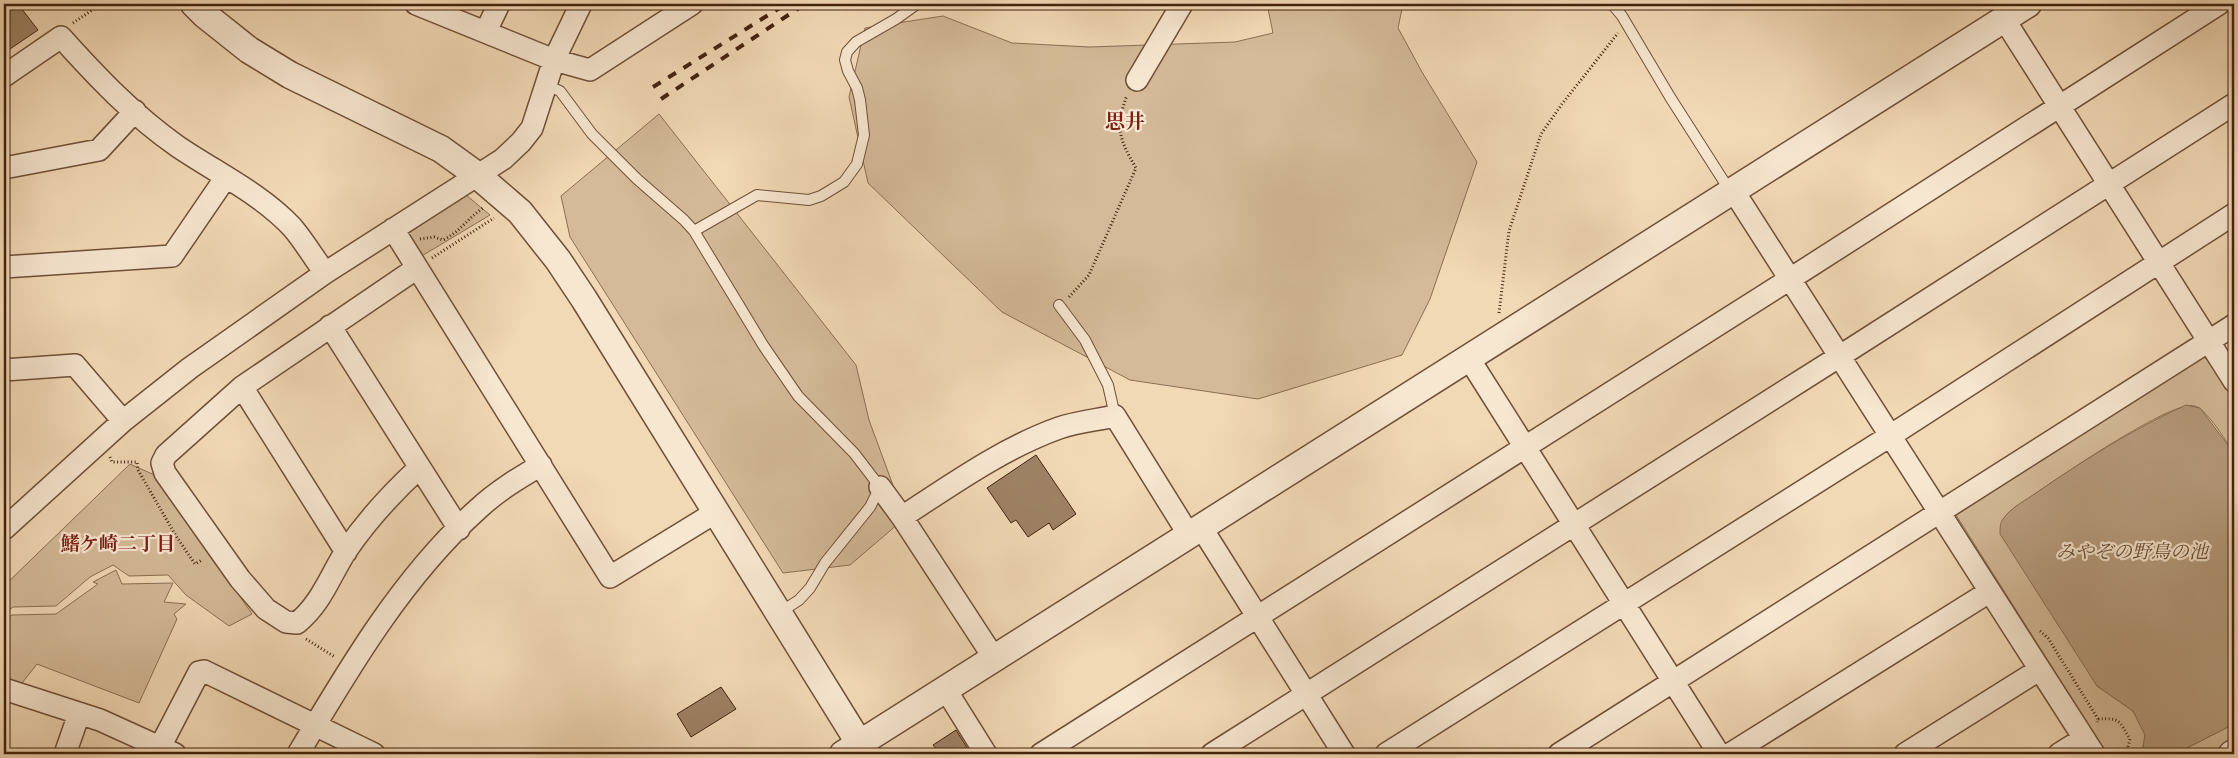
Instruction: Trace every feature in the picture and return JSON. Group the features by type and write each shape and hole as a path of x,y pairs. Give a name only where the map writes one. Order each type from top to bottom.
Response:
{"street":[{"path":"194,4 249,50 290,75 433,145 477,176 520,212 558,260 716,512 778,613 856,751 994,658 2028,4"},
{"path":"416,4 554,60 590,70 692,4"},
{"path":"486,31 499,4"},
{"path":"4,530 123,421 190,368 325,274 398,238 477,176 504,159 532,128 554,60 581,4"},
{"path":"1137,80 1182,4"},
{"path":"1040,754 1790,279 2219,4"},
{"path":"2004,19 2157,263 2234,381"},
{"path":"4,76 61,37 103,84 135,111 178,146 252,193 291,227 325,274"},
{"path":"1212,754 2234,104"},
{"path":"4,168 99,150 135,111"},
{"path":"4,266 172,256 226,177"},
{"path":"1732,191 1840,356 2088,747 2060,754"},
{"path":"1386,754 1624,602 1890,436 2234,214"},
{"path":"398,238 610,577 716,512"},
{"path":"417,268 242,387 166,455 162,463 166,473 240,579 266,609 286,622 297,623 313,608 346,552 395,490 419,468"},
{"path":"1558,754 1940,513 2234,324"},
{"path":"330,326 459,529"},
{"path":"1468,357 1719,754"},
{"path":"4,370 75,365 123,421"},
{"path":"242,387 346,552"},
{"path":"902,517 968,474 1034,439 1060,428 1115,416 1257,617 1308,693 1344,754"},
{"path":"298,754 351,668 428,560 478,509 505,487 541,465"},
{"path":"880,488 902,517 994,658"},
{"path":"1730,754 1989,592"},
{"path":"1905,754 2039,670"},
{"path":"4,689 100,720 167,750 199,672 204,671 374,754"},
{"path":"946,690 986,754"},
{"path":"65,754 79,714"}],"lane":[{"path":"694,231 757,195 809,200 821,196 844,182 857,164 864,135 857,88 848,71 845,60 847,52 856,42 896,19 917,4"},
{"path":"1612,4 1626,23 1732,191"},
{"path":"546,85 560,91 592,134 637,179 694,231 762,346 798,396 854,452 880,488 870,507 825,563 810,588 799,600 778,613"},
{"path":"1059,305 1085,340 1108,385 1115,416"}],"path":[{"path":"61,37 68,27 101,4"},
{"path":"1709,4 1759,4"},
{"path":"1896,4 1915,8 1958,4"},
{"path":"1495,340 1509,231 1542,134 1581,78 1626,23"},
{"path":"1059,305 1089,275 1136,168 1122,143 1120,121 1130,87 1137,80"},
{"path":"398,238 424,237 442,240 452,235 467,220 490,203"},
{"path":"417,268 501,213"},
{"path":"112,462 137,462 138,470 176,536 195,564"},
{"path":"297,623 300,636 351,668"},
{"path":"2098,719 2114,718 2118,720 2130,739 2126,754"}],"shaded area":[{"path":"1267,4 1403,4 1398,28 1422,72 1477,162 1430,299 1402,355 1258,399 1130,380 1002,312 868,183 849,97 865,28 943,16 1012,43 1090,47 1235,42 1273,33"},
{"path":"659,114 856,365 869,420 905,518 850,565 783,573 570,237 561,196"},
{"path":"466,195 490,215 420,257 407,240 408,229"},
{"path":"2202,357 2211,360 2234,397 2234,453 2216,427 2200,409 2195,406 2181,407 2134,430 2076,466 2013,509 2097,686 2133,711 2144,729 2142,754 2107,754 1956,515"},
{"path":"130,464 159,477 252,614 229,626 186,595 168,575 129,576 113,565 90,577 56,606 13,607 4,614 4,586"},
{"path":"116,570 122,584 173,583 164,602 186,604 174,614 177,619 139,703 37,664 4,706 4,621 12,615 56,614 98,584 93,582"},
{"path":"2234,724 2234,742 2211,754 2175,754"}],"water":[{"name":"みやぞの野鳥の池","path":"2186,405 2200,408 2234,453 2234,724 2175,754 2142,754 2145,735 2133,711 2097,686 2000,534 2000,526 2006,515 2014,508 2072,469 2128,435"}],"building":[{"path":"4,4 18,4 38,30 4,53"},
{"path":"1036,455 1076,514 1053,530 1049,523 1028,537 1016,520 1011,523 987,488"},
{"path":"721,687 736,709 691,737 677,714"},
{"path":"956,730 971,754 940,754 933,745"}],"railway":[{"path":"653,87 786,4"},
{"path":"661,99 805,4"}],"district":[{"name":"思井","path":"1125,121"},
{"name":"鰭ケ崎二丁目","path":"118,543"}]}
